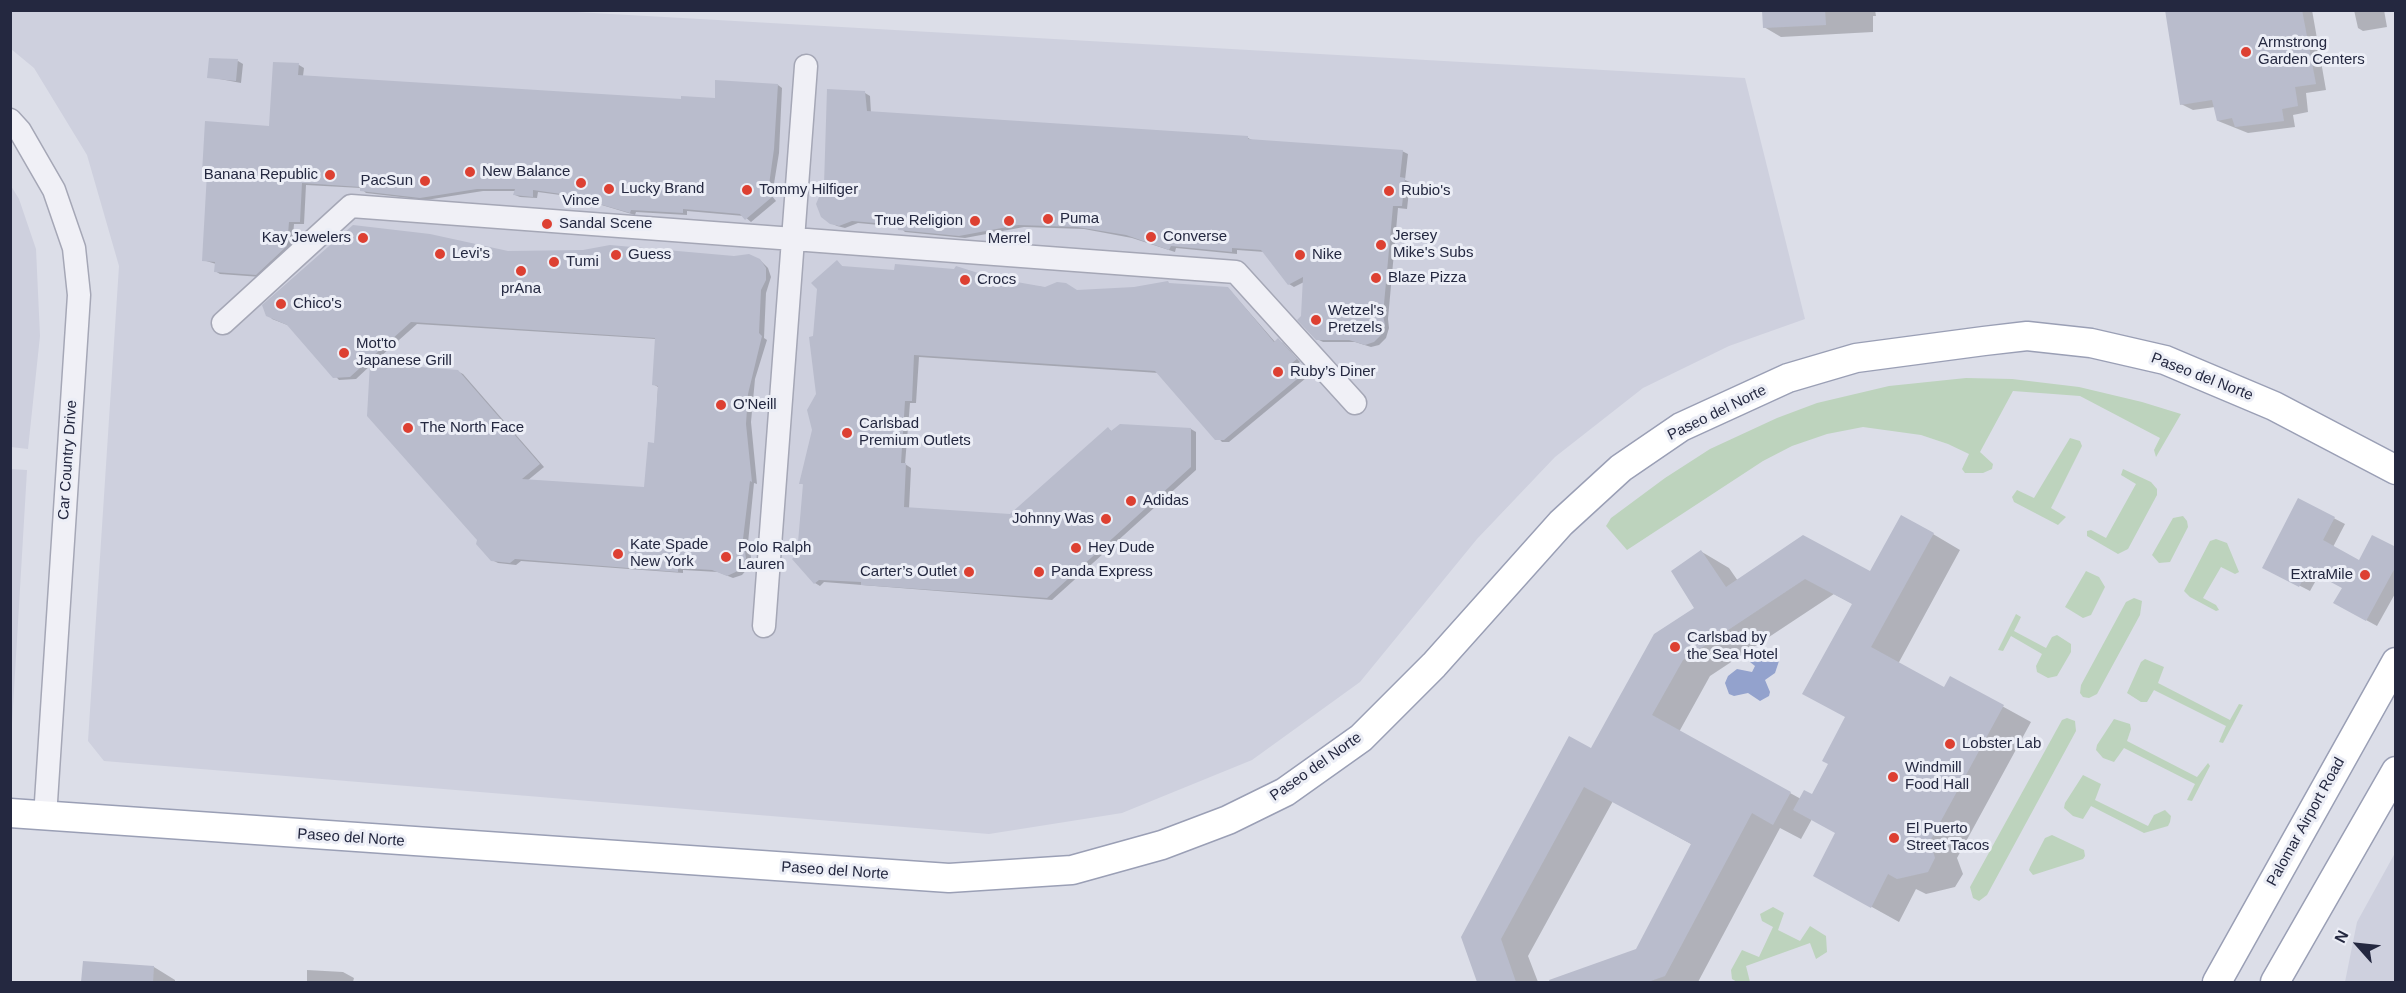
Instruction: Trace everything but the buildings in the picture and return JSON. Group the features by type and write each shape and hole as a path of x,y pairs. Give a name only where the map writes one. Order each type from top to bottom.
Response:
{"main road":[{"name":"Paseo del Norte","path":"10,813 949,878 1072,870 1184,837 1228,820 1286,792 1361,738 1434,665 1561,523 1621,468 1681,427 1788,378 1856,358 2026,336 2091,343 2165,360 2274,406 2396,470"},
{"name":"Palomar Airport Road","path":"2217,982 2396,662"},
{"path":"2275,982 2396,771"}],"street":[{"path":"764,626 806,66"},
{"name":"Car Country Drive","path":"10,120 20,131 54,190 74,248 79,295 45,817"},
{"path":"223,323 351,206 794,241 1236,272 1355,403"}],"shaded area":[{"name":"Carlsbad Premium Outlets","path":"10,11 558,11 1745,78 1805,319 1729,346 1643,388 1555,457 1477,539 1360,682 1252,760 1122,813 989,834 104,761 88,741 119,266 87,155 34,68 11,49"},
{"path":"11,186 19,199 36,249 40,336 28,449 11,447"},
{"path":"10,469 27,470 11,741"},
{"path":"2395,853 2395,982 2345,982 2357,922"}],"green space":[{"path":"1966,378 2012,379 2079,387 2181,414 2156,457 2154,450 2160,438 2080,396 2013,391 1980,452 1993,464 1992,469 1983,473 1965,473 1962,469 1969,454 1948,444 1921,435 1863,427 1827,434 1792,446 1763,461 1627,550 1606,526 1611,518 1665,478 1710,449 1777,418 1817,403 1889,386"},
{"path":"2070,438 2080,441 2082,446 2051,508 2066,517 2058,525 2014,502 2012,497 2017,490 2034,498"},
{"path":"2123,469 2151,482 2157,489 2157,495 2128,549 2118,554 2087,536 2087,531 2091,530 2106,538 2136,484 2121,475"},
{"path":"2183,516 2188,527 2170,562 2159,563 2152,555 2173,518"},
{"path":"2216,539 2227,543 2239,572 2235,574 2221,567 2203,598 2216,605 2219,610 2216,611 2190,597 2184,591 2210,541"},
{"path":"2086,571 2099,577 2105,587 2091,615 2083,618 2065,607"},
{"path":"2134,598 2142,601 2140,615 2097,694 2089,698 2083,697 2080,693 2081,685 2126,602"},
{"path":"2016,614 2021,617 2014,631 2046,648 2052,637 2057,635 2071,644 2071,652 2057,676 2048,678 2037,672 2036,666 2042,654 2011,636 2003,651 1998,650"},
{"path":"2145,659 2164,667 2158,683 2230,720 2239,704 2243,705 2223,743 2219,742 2226,726 2154,690 2147,702 2141,702 2127,693 2141,662"},
{"path":"2067,718 2075,721 2076,731 1987,895 1979,901 1973,898 1970,887 2062,720"},
{"path":"2114,719 2130,724 2131,729 2127,741 2197,777 2208,763 2210,766 2192,801 2187,800 2195,784 2124,748 2114,762 2103,758 2096,750 2097,745"},
{"path":"2083,775 2101,784 2095,800 2148,826 2154,815 2165,810 2171,816 2168,826 2144,833 2091,806 2083,819 2073,816 2064,808 2065,803"},
{"path":"2052,835 2084,850 2085,856 2083,859 2033,875 2029,870 2030,867 2045,838"},
{"path":"1773,907 1784,913 1778,930 1800,941 1810,926 1826,936 1827,952 1816,959 1810,943 1746,966 1750,982 1737,982 1732,979 1731,970 1742,950 1759,957 1773,927 1762,921 1760,914"}],"water":[{"path":"1763,648 1775,654 1779,661 1775,673 1765,680 1770,692 1769,696 1760,701 1748,693 1734,696 1729,694 1725,683 1728,676 1737,669 1752,672 1755,666 1750,662 1752,654"}],"place":[{"name":"Armstrong Garden Centers","path":"2246,52"},
{"name":"New Balance","path":"470,172"},
{"name":"Banana Republic","path":"330,175"},
{"name":"PacSun","path":"425,181"},
{"name":"Vince","path":"581,183"},
{"name":"Lucky Brand","path":"609,189"},
{"name":"Tommy Hilfiger","path":"747,190"},
{"name":"Rubio's","path":"1389,191"},
{"name":"Puma","path":"1048,219"},
{"name":"True Religion","path":"975,221"},
{"name":"Merrel","path":"1009,221"},
{"name":"Sandal Scene","path":"547,224"},
{"name":"Converse","path":"1151,237"},
{"name":"Kay Jewelers","path":"363,238"},
{"name":"Jersey Mike's Subs","path":"1381,245"},
{"name":"Levi's","path":"440,254"},
{"name":"Guess","path":"616,255"},
{"name":"Nike","path":"1300,255"},
{"name":"Tumi","path":"554,262"},
{"name":"prAna","path":"521,271"},
{"name":"Blaze Pizza","path":"1376,278"},
{"name":"Crocs","path":"965,280"},
{"name":"Chico's","path":"281,304"},
{"name":"Wetzel's Pretzels","path":"1316,320"},
{"name":"Mot'to Japanese Grill","path":"344,353"},
{"name":"Ruby’s Diner","path":"1278,372"},
{"name":"O'Neill","path":"721,405"},
{"name":"The North Face","path":"408,428"},
{"name":"Carlsbad Premium Outlets","path":"847,433"},
{"name":"Adidas","path":"1131,501"},
{"name":"Johnny Was","path":"1106,519"},
{"name":"Hey Dude","path":"1076,548"},
{"name":"Kate Spade New York","path":"618,554"},
{"name":"Polo Ralph Lauren","path":"726,557"},
{"name":"Carter’s Outlet","path":"969,572"},
{"name":"Panda Express","path":"1039,572"},
{"name":"ExtraMile","path":"2365,575"},
{"name":"Carlsbad by the Sea Hotel","path":"1675,647"},
{"name":"Lobster Lab","path":"1950,744"},
{"name":"Windmill Food Hall","path":"1893,777"},
{"name":"El Puerto Street Tacos","path":"1894,838"}]}
